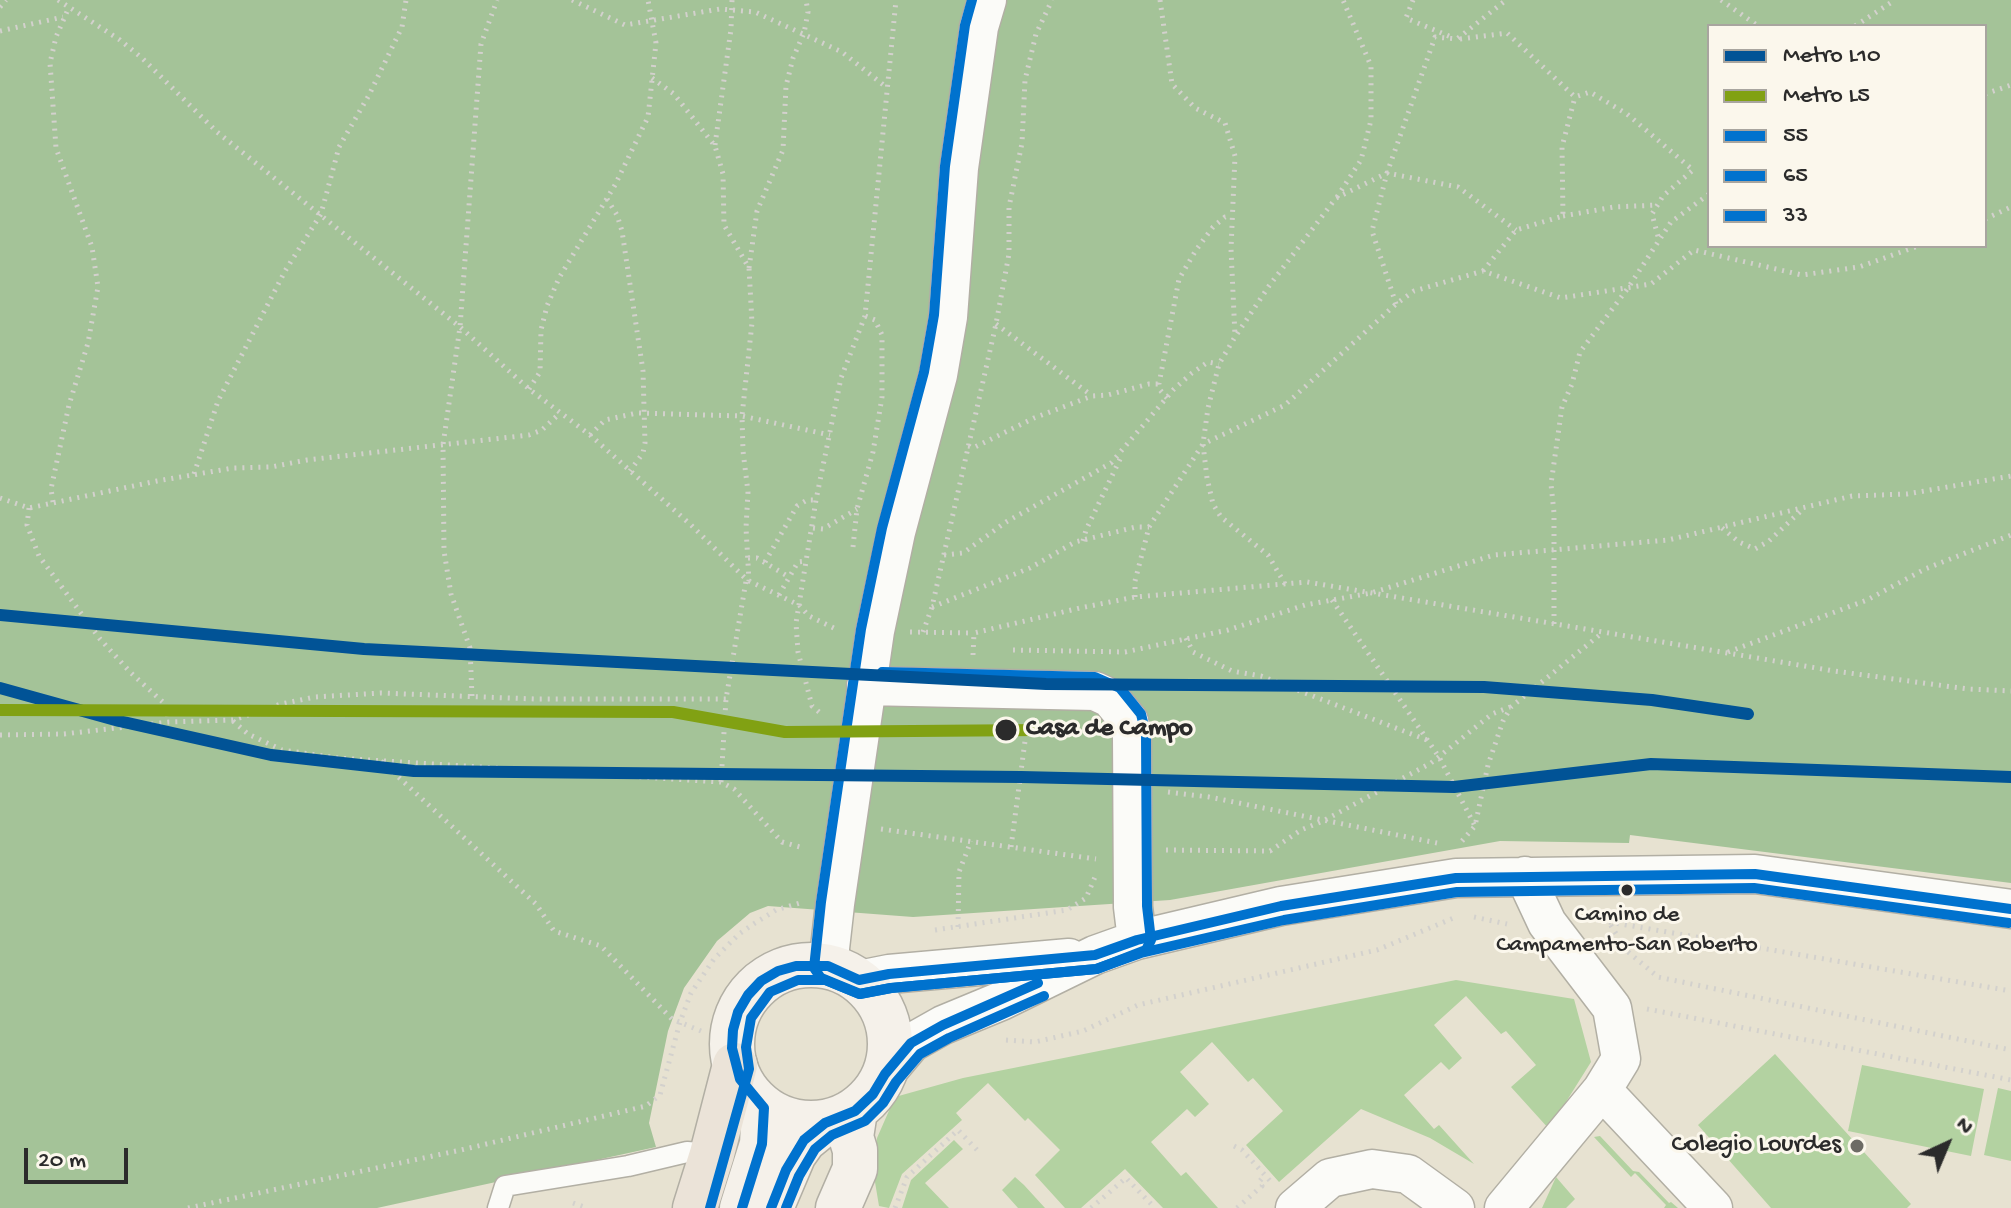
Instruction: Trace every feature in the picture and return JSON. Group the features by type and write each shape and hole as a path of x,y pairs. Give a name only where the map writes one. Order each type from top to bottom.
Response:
{"highway":[{"path":"695,1208 712,1154 746,1084"},
{"path":"701,1208 746,1084"}],"street":[{"path":"844,973 866,686 896,532 943,346 959,168 979,27 987,0"},
{"path":"866,686 1095,691 1110,698 1129,721 1132,736 1133,790 1115,844 1133,907 1137,940"},
{"path":"771,1208 794,1154 804,1140 873,1094 911,1043 943,1025 1001,1001 1095,955 1137,940 1281,906 1456,878 1755,874 2011,909"},
{"path":"1504,1208 1602,1090 1621,1059 1612,1008 1547,923 1525,876"},
{"path":"742,1208 762,1144 746,1084 732,1048 733,1030 738,1012 761,981 778,971 796,966 844,973 889,974 1095,955"},
{"path":"844,973 879,1002 889,1026 891,1051 885,1074"},
{"path":"746,1084 792,1121 840,1117"},
{"path":"1602,1090 1713,1208"},
{"path":"840,1117 855,1150 855,1169 843,1205"},
{"path":"1295,1208 1330,1178 1372,1169 1408,1174 1455,1208"}],"lane":[{"path":"498,1208 505,1186 628,1166 687,1152 712,1154"}],"path":[{"path":"0,7 6,0"},
{"path":"58,0 131,49 217,132 460,327 529,389 590,435 691,525 748,581 799,605 809,616 838,630 850,630"},
{"path":"194,475 218,401 285,271 321,214 339,147 402,27 406,0"},
{"path":"472,696 470,648 451,594 444,551 443,445 460,327 481,44 497,0"},
{"path":"572,0 625,25 720,9 755,12 842,52 886,87"},
{"path":"529,389 540,372 541,330 559,278 607,199 648,117 656,43 648,0"},
{"path":"715,146 732,0"},
{"path":"721,782 726,699 748,581 748,492 742,416 752,323 749,268 757,211 783,150 786,86 804,33 808,12 806,0"},
{"path":"819,712 812,706 798,652 796,623 816,500 841,378 865,316 896,0"},
{"path":"923,632 932,607 996,324 1011,237 1009,207 1022,143 1025,80 1036,34 1052,0"},
{"path":"1160,0 1172,84 1195,108 1225,123 1235,156 1231,216 1235,337"},
{"path":"1285,584 1268,555 1221,517 1213,504 1203,444 1219,364 1269,286 1361,160 1371,120 1371,66 1343,0"},
{"path":"1413,0 1406,18 1457,39"},
{"path":"1457,39 1506,0"},
{"path":"1721,0 1755,24"},
{"path":"1858,24 1895,0"},
{"path":"53,502 51,489 66,419 88,343 98,287 92,247 56,148 50,63 69,7"},
{"path":"0,31 64,16"},
{"path":"1396,304 1372,231 1387,173 1435,37 1457,39 1507,33 1575,97"},
{"path":"652,78 674,94 715,146 723,174 724,225 749,268"},
{"path":"1987,93 2011,85"},
{"path":"1575,97 1590,92 1627,114 1693,170 1663,196 1652,214 1659,241"},
{"path":"1563,216 1562,147 1575,97"},
{"path":"1336,198 1387,173 1458,187 1516,230"},
{"path":"1554,624 1551,484 1562,407 1580,352 1628,288 1671,222 1707,195"},
{"path":"607,199 622,231 643,371 643,453 630,471"},
{"path":"1135,597 1135,581 1149,527 1203,444 1285,405 1414,291 1483,271 1516,230 1563,216 1614,207 1658,205"},
{"path":"1987,218 2011,207"},
{"path":"1167,398 1159,384 1179,279 1213,227 1231,216"},
{"path":"1483,271 1561,298 1651,284 1694,250 1802,275 1859,267 1912,248"},
{"path":"853,548 857,509 876,437 882,397 882,335 875,320 865,316"},
{"path":"996,324 1092,396"},
{"path":"944,555 963,553 1006,522 1111,463 1167,398 1205,363 1219,364"},
{"path":"968,446 975,447 1034,418 1092,396 1159,384"},
{"path":"0,498 29,508 194,475 529,435 542,430 560,413"},
{"path":"590,435 605,420 627,414 644,414 742,416 830,435"},
{"path":"1083,541 1124,451"},
{"path":"1003,650 1125,652 1228,630 1305,605 1371,593 1494,555 1668,540 1852,496 1907,494 2011,476"},
{"path":"765,562 797,506 807,500 816,500"},
{"path":"29,508 27,525 39,556 100,639 165,704 169,722"},
{"path":"1722,527 1739,542 1755,549 1769,541 1803,508"},
{"path":"813,528 823,529 857,509"},
{"path":"932,607 1030,568 1075,542 1136,527 1149,527"},
{"path":"1725,653 1867,600 1925,569 2011,535"},
{"path":"748,558 765,562 789,577"},
{"path":"779,595 798,562 807,561"},
{"path":"901,632 974,633 1135,597 1307,582 1864,675 1968,689 2011,691"},
{"path":"1332,600 1439,757 1475,826"},
{"path":"838,630 841,616"},
{"path":"880,828 1096,859 1115,844 1156,850 1270,851 1301,830 1439,757 1492,714 1511,707 1603,632"},
{"path":"973,659 974,633"},
{"path":"1186,638 1193,652 1232,671 1261,676 1427,740"},
{"path":"973,650 988,650"},
{"path":"0,735 64,734 169,722 233,720 281,704 315,697 381,693 535,699 726,699"},
{"path":"1454,849 1475,826 1488,765 1511,707"},
{"path":"1011,847 1029,717"},
{"path":"233,720 248,734 282,750 338,758 721,782 734,789 782,842 800,847"},
{"path":"380,761 536,904 554,931 601,946 672,1019 701,1031"},
{"path":"1133,790 1209,797 1445,846"},
{"path":"879,844 882,815"},
{"path":"958,927 959,872 971,841"},
{"path":"924,932 1067,910 1086,898 1095,878 1096,859"},
{"path":"188,1208 461,1150 646,1106 660,1095 691,993 714,959 739,934 776,910 797,903"},
{"path":"1005,1040 1035,1042 1083,1031 1138,1005 1377,950 1458,916 1511,925"},
{"path":"1585,920 1608,921 2011,991"},
{"path":"1608,921 1627,951 1658,977 2011,1050"},
{"path":"1640,1008 2011,1080"},
{"path":"895,1208 907,1177 958,1130 978,1151"},
{"path":"1234,1146 1242,1150 1268,1178 1259,1182 1262,1186 1237,1208"},
{"path":"1091,1208 1126,1178 1155,1208"}],"green space":[{"name":"Casa de Campo","path":"0,0 2011,0 2011,883 1630,835 1629,843 1500,841 1170,900 913,917 768,906 750,913 717,941 684,988 668,1031 649,1123 656,1147 377,1208 0,1208"},
{"path":"1456,980 1574,999 1591,1062 1549,1129 1511,1087 1536,1065 1506,1031 1501,1034 1466,996 1434,1025 1462,1058 1449,1070 1441,1062 1404,1095 1434,1129 1439,1125 1474,1164 1430,1138 1361,1109 1279,1182 1246,1145 1283,1111 1253,1078 1248,1082 1212,1042 1180,1072 1209,1104 1195,1117 1187,1109 1151,1142 1181,1176 1186,1172 1218,1208 1163,1208 1125,1169 1081,1208 1065,1208 1035,1175 1060,1150 1028,1118 1025,1121 988,1083 956,1113 962,1120 902,1174 889,1208 879,1206 873,1170 877,1138 895,1097 963,1078"},
{"path":"1775,1054 1911,1204 1907,1208 1771,1208 1698,1125"},
{"path":"1862,1065 1984,1089 1971,1156 1848,1131"},
{"path":"1998,1088 2011,1091 2011,1161 1984,1155"},
{"path":"1600,1136 1633,1171 1639,1172 1669,1203 1678,1208 1664,1208 1666,1205 1635,1173 1631,1177 1594,1137"},
{"path":"954,1140 963,1149 925,1183 949,1208 902,1208 911,1180"},
{"path":"1015,1177 1045,1208 1018,1208 1002,1190"},
{"path":"1556,1177 1575,1199 1566,1208 1542,1208"}],"metro line":[{"name":"L10","path":"0,615 364,649 1046,684 1484,687 1652,700 1748,714"},
{"name":"L10","path":"0,688 119,721 271,755 414,771 1021,777 1454,787 1651,764 2011,777"},
{"name":"L5","path":"0,710 673,712 785,732 1041,730"}],"transit line":[{"name":"33","path":"882,672 1095,677 1120,688 1141,714 1146,735 1147,906 1151,940 1146,950 1097,969 891,988 860,994 821,978 814,968 861,629 882,528 924,372 934,315 945,166 965,25 972,0"},
{"name":"55","path":"742,1208 762,1144 764,1108 740,1079 732,1048 733,1030 738,1012 761,981 778,971 796,966 828,966 859,980 889,974 1095,955 1137,940 1281,906 1456,878 1755,874 2011,909"},
{"name":"65","path":"710,1208 749,1069 746,1047 751,1018 770,992 798,980 825,980 859,994 891,988 1096,969 1141,953 1284,920 1457,892 1754,888 2009,923"},
{"name":"55","path":"771,1208 786,1170 804,1140 825,1123 855,1111 873,1094 911,1043 943,1025 1038,983"},
{"name":"65","path":"786,1208 799,1176 815,1149 832,1135 865,1121 883,1103 920,1054 1044,996"}],"place":[{"name":"Casa de Campo","path":"1006,730"},
{"name":"Camino de Campamento-San Roberto","path":"1627,890"},
{"name":"Colegio Lourdes","path":"1857,1146"}]}
